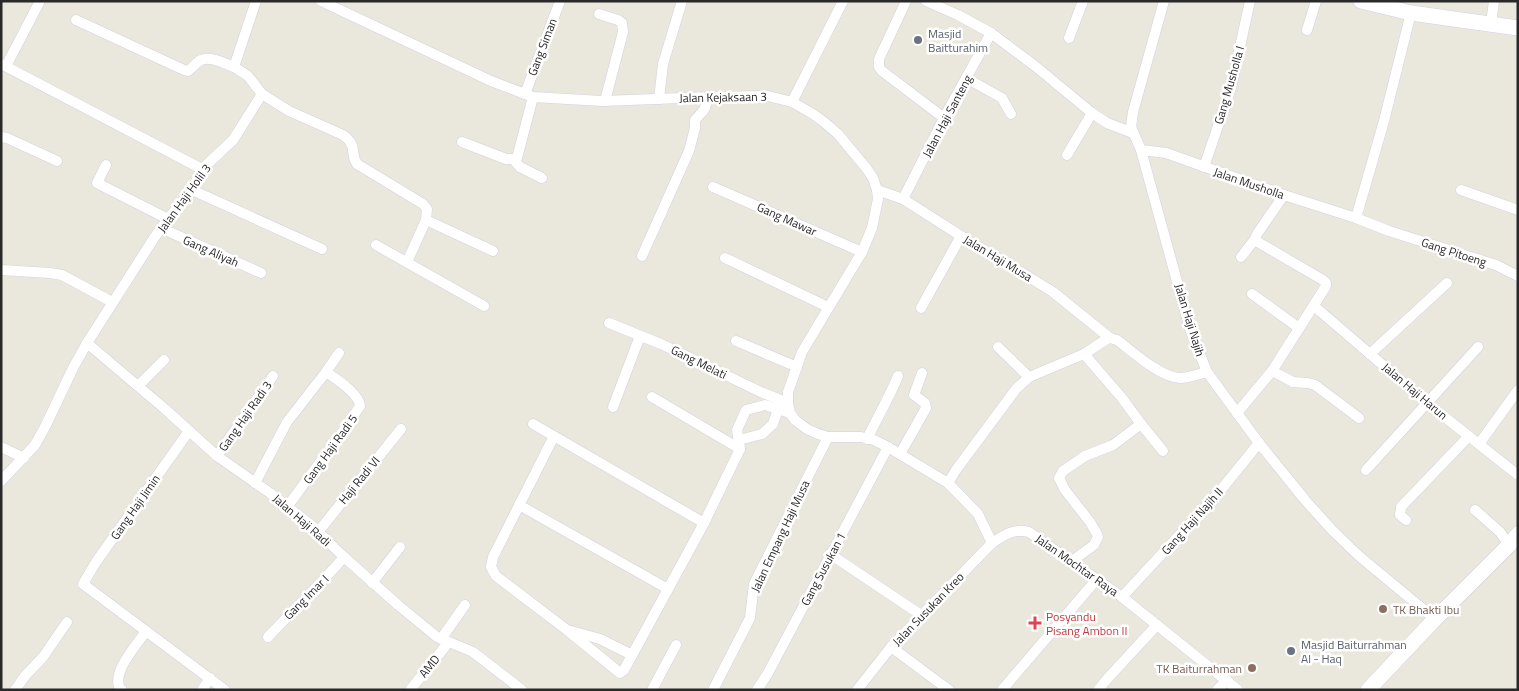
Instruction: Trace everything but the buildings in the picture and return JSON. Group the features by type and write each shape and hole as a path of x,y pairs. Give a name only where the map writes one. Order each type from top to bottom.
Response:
{"street":[{"path":"234,67 256,1"},
{"name":"Jalan Kejaksaan 3","path":"321,1 333,4 491,81 529,95 605,101 768,96 792,102 813,114 838,134 867,169 878,190"},
{"name":"Gang Siman","path":"513,159 517,158 518,155 529,95 560,1"},
{"path":"659,99 663,64 682,1"},
{"path":"792,102 843,1"},
{"path":"906,1 879,59 879,67 944,118"},
{"path":"926,1 958,15 991,33 1092,113 1107,123 1133,133"},
{"path":"1069,38 1083,1"},
{"path":"1133,133 1131,127 1133,112 1164,1"},
{"name":"Gang Musholla I","path":"1204,167 1231,88 1250,1"},
{"path":"1307,30 1316,1"},
{"path":"1361,1 1383,4 1410,13 1518,28"},
{"path":"1491,24 1494,1"},
{"path":"39,3 4,65 202,169"},
{"path":"1356,218 1384,121 1410,13"},
{"path":"599,14 618,20 622,23 623,27 605,101"},
{"path":"76,20 184,70 188,71 200,60 212,59 234,67 248,76 262,94 289,111 349,140 353,147 356,164 423,204 427,209 426,220 407,262"},
{"name":"Jalan Haji Santeng","path":"904,200 944,118 991,33"},
{"path":"966,78 1002,98 1011,114"},
{"name":"Jalan Haji Holil 3","path":"1,481 35,445 87,343 161,228 192,190 202,169 233,140 262,94"},
{"path":"642,256 689,151 695,128 695,120 704,110 709,97"},
{"path":"1067,155 1092,113"},
{"name":"Jalan Haji Najih","path":"1133,133 1142,150 1190,329 1207,372 1259,443 1332,530 1359,556 1435,619"},
{"path":"1,137 57,161"},
{"path":"462,142 506,159 513,159 520,168 542,178"},
{"name":"Jalan Musholla","path":"1142,150 1166,153 1389,231"},
{"path":"106,165 97,183 168,219"},
{"name":"Gang Mawar","path":"713,187 862,252"},
{"path":"192,190 322,249"},
{"path":"878,190 872,228 862,252 802,352 788,392 789,408 795,420 807,429 828,437 867,439 888,447 948,483 978,514 992,542"},
{"name":"Jalan Haji Musa","path":"878,190 904,200 1052,292 1110,338 1117,340 1150,364 1171,376 1181,378 1207,372"},
{"path":"1461,190 1518,210"},
{"path":"1242,257 1284,195"},
{"path":"426,220 493,251"},
{"name":"Gang Aliyah","path":"161,228 261,273"},
{"name":"Gang Pitoeng","path":"1389,231 1496,265 1518,276"},
{"path":"921,308 961,236"},
{"path":"1237,413 1272,371 1326,286 1324,281 1259,244 1255,239"},
{"path":"376,245 484,306"},
{"path":"725,258 828,307"},
{"path":"1,270 62,275 112,302"},
{"path":"1370,354 1447,282"},
{"path":"1252,294 1300,328"},
{"name":"Jalan Haji Harun","path":"1314,306 1428,403 1518,475"},
{"name":"Gang Melati","path":"609,324 661,344 789,408"},
{"path":"613,407 640,336"},
{"path":"948,483 1016,390 1029,377 1084,354 1110,338"},
{"path":"736,342 797,367"},
{"name":"Jalan Haji Radi","path":"87,343 217,456 318,532 398,606 445,641 473,652 522,690"},
{"path":"998,347 1029,377"},
{"path":"1366,470 1478,347"},
{"path":"255,483 287,422 326,372 338,353"},
{"path":"1084,354 1122,398 1163,451"},
{"path":"138,386 164,360"},
{"path":"1272,371 1297,383 1315,385 1359,418"},
{"name":"Gang Haji Radi 5","path":"287,507 359,409 360,402 358,399 326,372"},
{"path":"900,454 926,408 925,403 914,394 922,373"},
{"name":"Gang Haji Radi 3","path":"217,456 273,376"},
{"path":"867,439 898,376"},
{"path":"1479,444 1518,390"},
{"path":"652,398 740,445"},
{"path":"554,436 491,562 492,571 619,673 623,671 704,523 740,445 738,430 746,410 765,405 778,409 789,408"},
{"path":"740,445 762,434 773,424 778,409"},
{"path":"533,424 704,523"},
{"path":"1072,561 1094,545 1098,537 1090,522 1065,490 1059,478 1060,474 1085,456 1113,445 1141,424"},
{"name":"Haji Radi VI","path":"318,532 401,429"},
{"name":"Gang Haji Jimin","path":"146,631 83,584 122,524 189,431"},
{"path":"1406,520 1400,514 1402,506 1469,436"},
{"name":"Jalan Empang Haji Musa","path":"713,690 750,618 754,584 828,437"},
{"name":"Gang Haji Najih II","path":"1122,597 1220,491 1259,443"},
{"path":"1,447 24,458"},
{"name":"Gang Susukan 1","path":"757,690 768,673 888,447"},
{"path":"519,505 668,589"},
{"path":"1368,690 1435,619 1515,543 1475,510"},
{"name":"Jalan Mochtar Raya","path":"1004,535 1017,531 1029,532 1122,597 1238,690"},
{"name":"Jalan Susukan Kreo","path":"858,690 892,647 921,615 992,542 1004,535"},
{"path":"372,582 400,548"},
{"path":"830,554 921,615"},
{"name":"Gang Imar I","path":"268,637 344,557"},
{"path":"1002,690 1097,579"},
{"name":"AMD","path":"410,690 445,641 466,605"},
{"path":"15,690 43,657 67,622"},
{"path":"1098,690 1157,625"},
{"path":"567,630 600,639 632,655"},
{"path":"122,690 117,684 120,670 146,631 225,690"},
{"path":"652,690 676,645"},
{"path":"892,647 949,690"},
{"path":"202,690 210,678"},
{"path":"1217,690 1227,680"}],"place":[{"name":"Masjid Baitturahim","path":"918,40"},
{"name":"TK Bhakti Ibu","path":"1383,609"},
{"name":"Posyandu Pisang Ambon II","path":"1035,623"},
{"name":"Masjid Baiturrahman Al - Haq","path":"1291,651"},
{"name":"TK Baiturrahman","path":"1252,668"}]}
